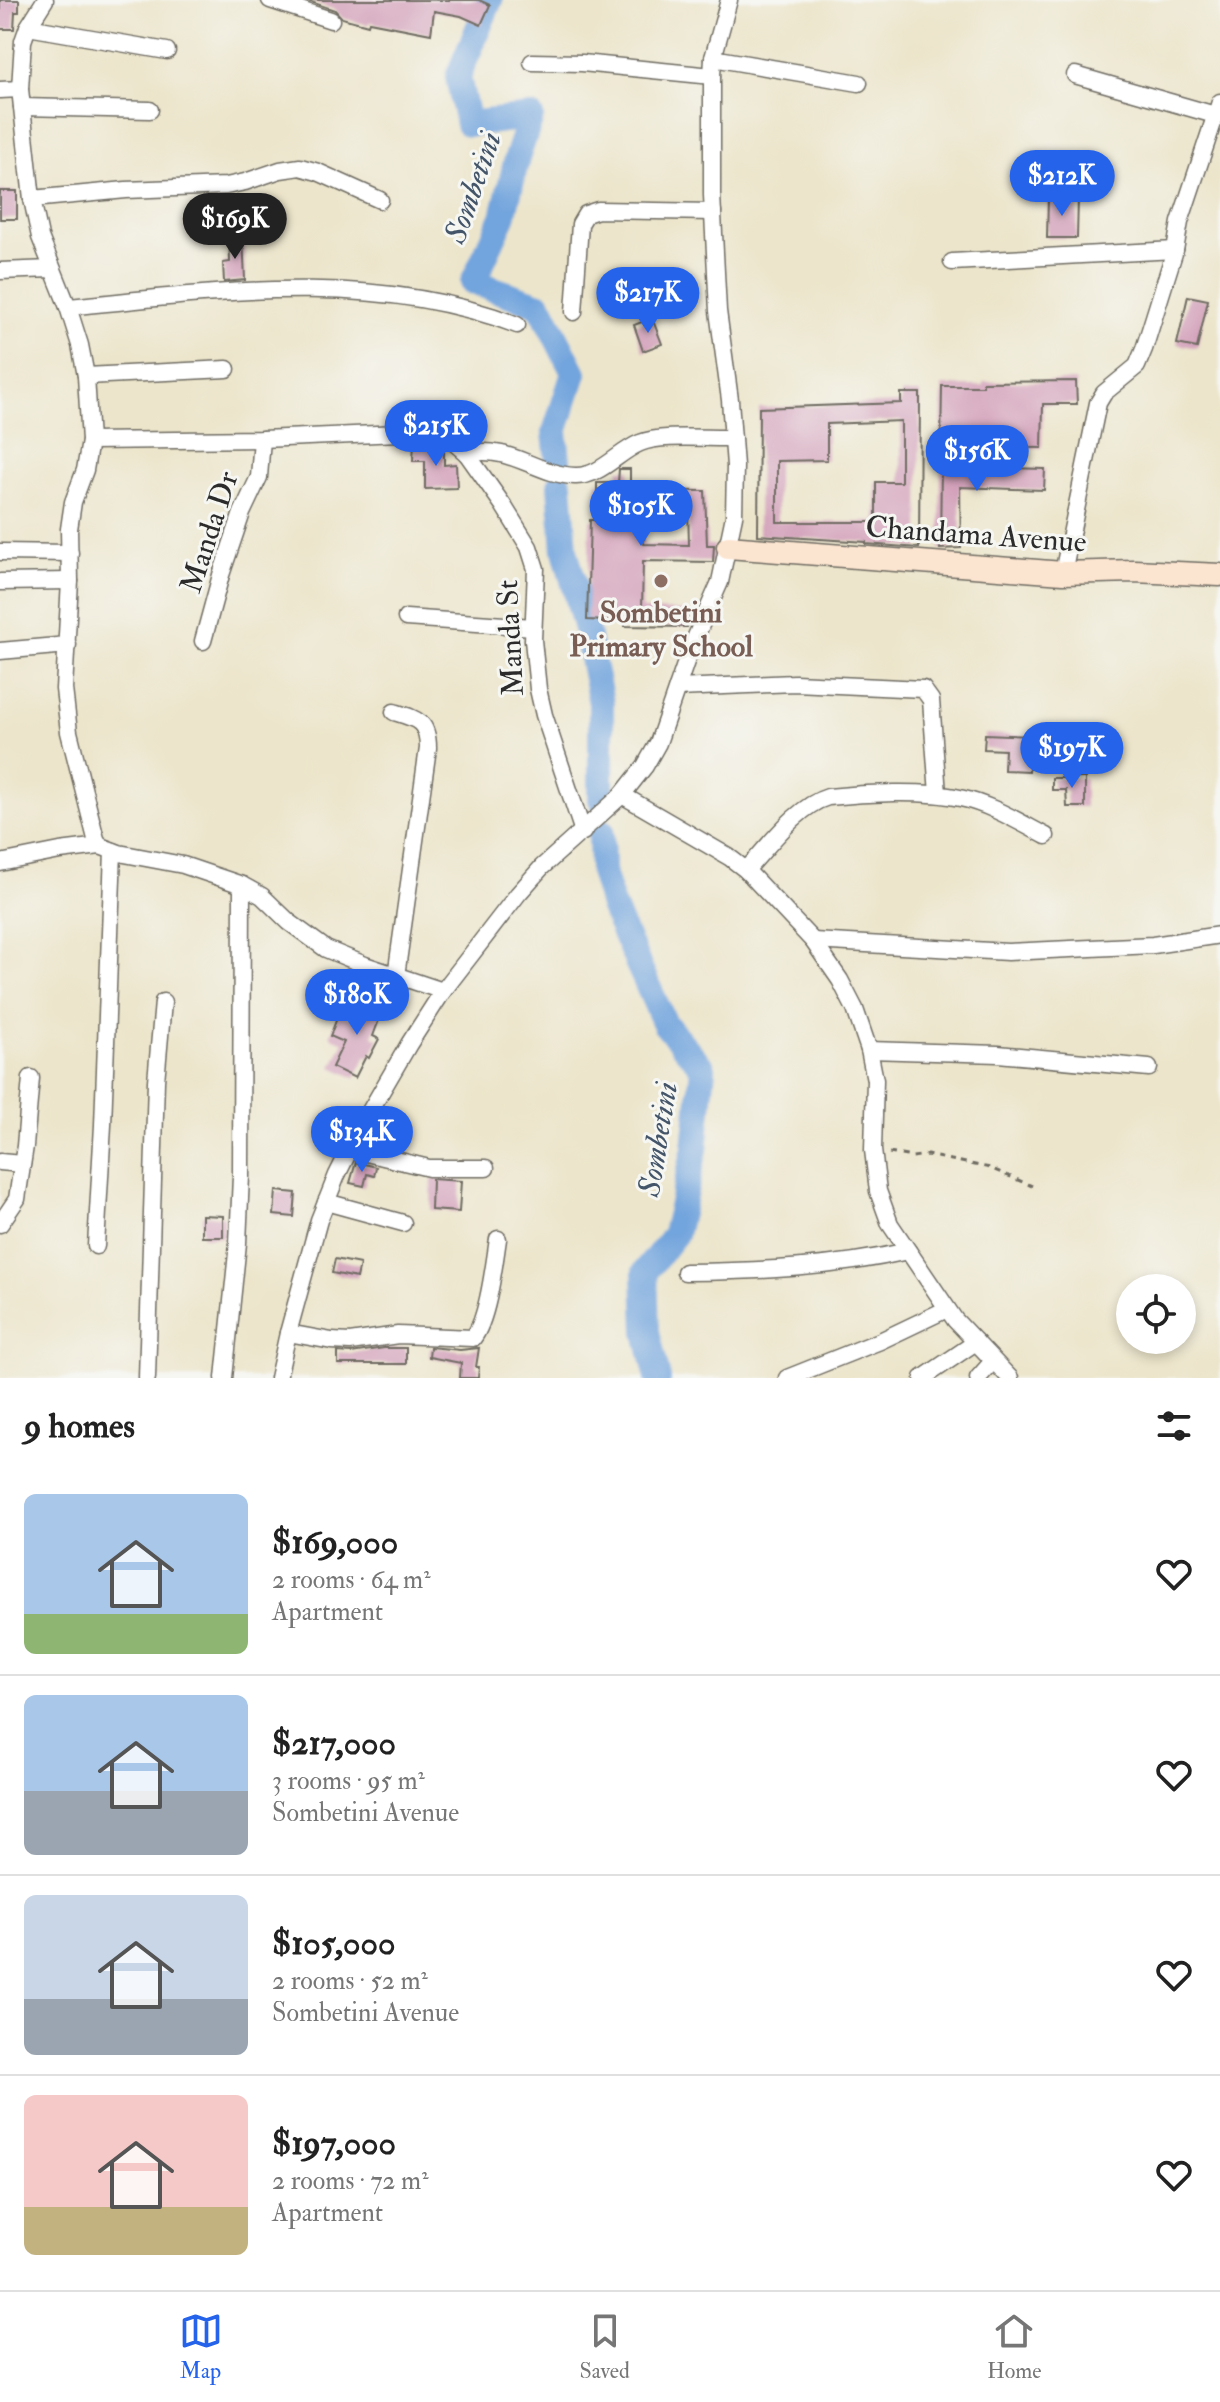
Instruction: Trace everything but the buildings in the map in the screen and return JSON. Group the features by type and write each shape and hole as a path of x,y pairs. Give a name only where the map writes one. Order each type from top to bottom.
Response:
{"street":[{"path":"45,0 28,27 21,57 20,89 32,199 40,237 68,307 86,376 90,441 71,515 64,689 65,712 93,832 106,848 103,1125 96,1246"},
{"path":"270,0 331,20"},
{"path":"278,1378 319,1220 350,1149 409,1044 443,991 542,867 622,795 645,766 658,743 690,650 720,582 734,516 735,466 718,311 713,212 712,76 713,58 729,0"},
{"path":"28,27 167,51"},
{"path":"713,58 859,83"},
{"path":"532,62 582,63 712,76"},
{"path":"1063,573 1098,403 1104,393 1137,366 1218,108 1075,75"},
{"path":"0,90 20,89"},
{"path":"22,107 150,110"},
{"path":"32,199 95,192 226,186 300,167 380,200"},
{"path":"574,312 580,224 586,214 598,210 713,212"},
{"path":"952,262 1175,250"},
{"path":"0,271 52,269"},
{"path":"68,307 191,295 324,288 376,293 470,309 517,325"},
{"path":"86,376 227,369"},
{"name":"Manda St","path":"90,441 262,439 422,432 449,438 467,454 529,547 536,569 533,627 538,689 583,832"},
{"path":"467,454 490,451 564,475 584,476 651,440 733,438"},
{"name":"Manda Dr","path":"203,641 242,513 259,477 262,439"},
{"name":"Chandama Avenue","path":"728,547 1063,573 1134,571 1220,575"},
{"path":"0,552 70,553"},
{"path":"0,582 70,581"},
{"path":"406,618 533,627"},
{"path":"0,651 68,645"},
{"path":"677,688 795,683 923,689 931,700 938,794"},
{"path":"394,712 415,718 428,735 396,976"},
{"path":"746,870 802,810 814,801 841,795 938,794 963,798 996,810 1046,836"},
{"path":"622,795 746,870 813,941 840,980 855,1009 869,1050 875,1080 873,1150 878,1191 890,1224 947,1309 1010,1378"},
{"path":"0,863 60,851 106,848 183,865 242,885 262,896 289,922 326,949 443,991"},
{"path":"224,1378 238,1243 241,1176 242,885"},
{"path":"813,941 1008,952 1153,945 1220,935"},
{"path":"147,1378 156,1081 163,1002"},
{"path":"869,1050 998,1054 1149,1068"},
{"path":"0,1224 15,1203 31,1078"},
{"path":"350,1149 429,1168 486,1168"},
{"path":"0,1162 22,1164"},
{"path":"326,1202 403,1223"},
{"path":"288,1333 350,1342 398,1335 473,1338 479,1329 488,1298 498,1239"},
{"path":"685,1272 838,1265 908,1251"},
{"path":"787,1378 880,1341 947,1309"},
{"path":"923,1378 976,1342"},
{"path":"978,1378 993,1361"}],"path":[{"path":"873,1150 912,1157 927,1155 990,1168 1032,1186"}],"waterway":[{"name":"Sombetini","path":"490,0 458,77 468,124 531,117 517,158 503,217 473,282 540,305 574,373 555,432 558,461"},
{"name":"Sombetini","path":"560,485 565,550 587,633 601,703 601,799"},
{"name":"Sombetini","path":"601,831 602,871 612,906 665,1024 703,1068 695,1149 675,1234 645,1272 647,1332 658,1378"}],"place":[{"name":"Sombetini Primary School","path":"661,581"}]}
